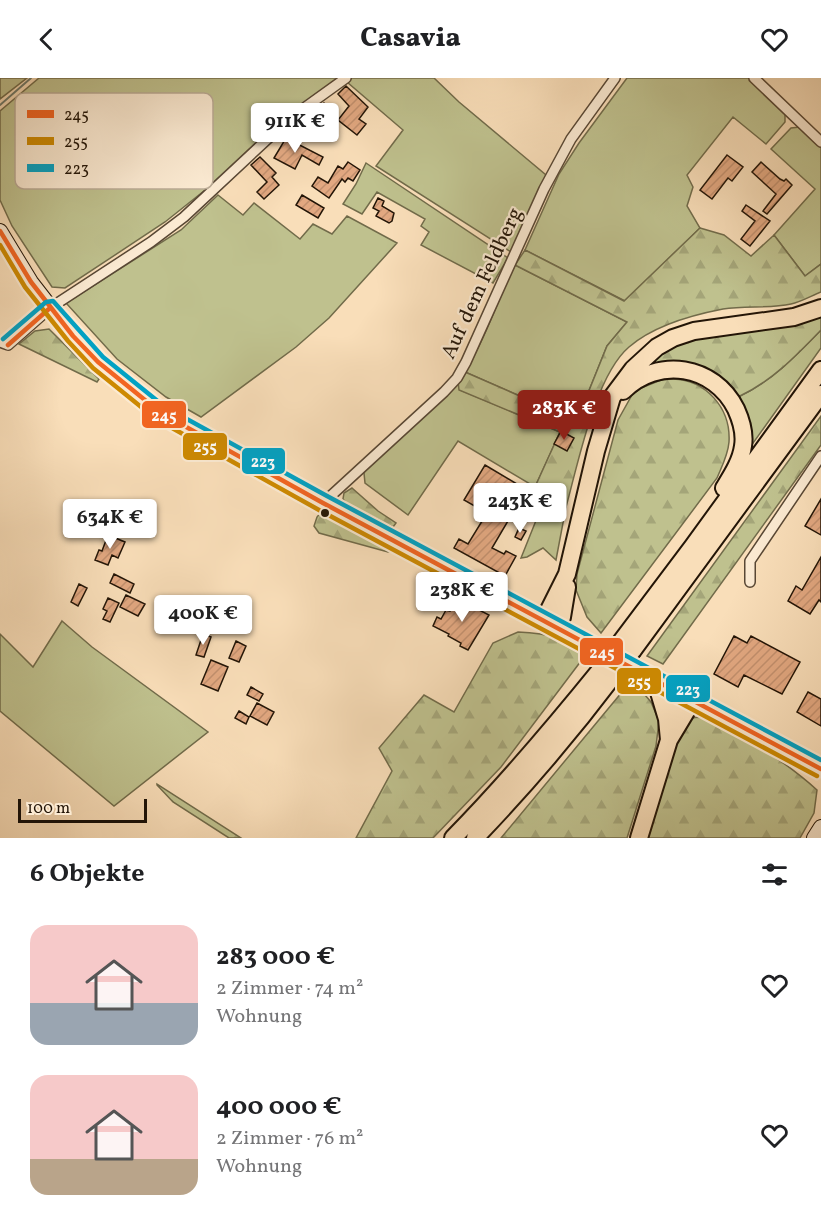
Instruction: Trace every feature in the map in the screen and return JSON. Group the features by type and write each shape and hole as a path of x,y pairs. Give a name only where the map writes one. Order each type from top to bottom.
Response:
{"highway":[{"path":"550,624 567,574 605,416 612,397 627,376 643,358 673,338 694,331 794,317 821,308"},
{"path":"605,416 630,385 655,371 671,368 685,369 702,375 720,386 732,400 740,417 743,446 735,471 697,527 693,546"},
{"path":"627,646 693,546 821,370"},
{"path":"453,838 607,672 821,394"},
{"path":"475,838 588,710 607,672"},
{"path":"655,680 668,719 669,740"},
{"path":"668,719 687,696"},
{"path":"639,838 669,740 687,696"},
{"path":"492,838 505,818 532,787 538,769"}],"street":[{"path":"0,342 8,345 50,308 160,236 184,217 290,119 346,78"},
{"name":"Auf dem Feldberg","path":"322,503 457,378 544,189 571,139 615,78"},
{"path":"754,78 821,142"},
{"path":"0,231 25,273 50,308 99,362 161,413 322,503 821,768"},
{"path":"750,582 750,561 821,456"}],"green space":[{"path":"0,78 27,78 0,99"},
{"path":"39,78 338,78 271,132 213,184 213,93 21,93"},
{"path":"352,78 434,78 546,175 511,252 376,166 403,130 347,82"},
{"path":"627,78 749,78 785,112 785,122 766,144 733,117 687,175 693,187 687,206 700,228 625,301 525,250 559,174"},
{"path":"15,98 15,189 206,189 165,222 65,288 52,287 12,226 0,200 0,111"},
{"path":"800,127 821,148 821,264 805,276 774,235 815,189 771,149 791,128"},
{"path":"366,163 508,258 493,283 421,245 429,232 421,226 425,219 377,192 362,214 343,204"},
{"path":"218,195 243,215 254,203 300,239 313,224 332,234 347,216 397,243 329,318 296,347 201,417 166,397 117,359 66,303 181,230"},
{"path":"700,228 724,235 751,256 774,235 805,276 821,264 821,292 791,304 723,309 673,322 649,333 629,347 617,360 597,399 566,507 543,503 535,487 560,432 459,390 458,381 465,372 581,423 586,398 607,346 627,322 515,265 525,250 624,301"},
{"path":"515,265 627,322 607,346 586,398 582,423 465,372"},
{"path":"821,311 821,330 772,376 738,397 707,371 690,364 673,361 642,366 675,343"},
{"path":"49,329 99,379 97,382 19,344 35,331"},
{"path":"821,330 821,348 746,453 742,403 738,397 772,376"},
{"path":"673,379 696,384 706,390 721,407 729,430 727,451 717,478 601,633 587,617 576,590 577,574 618,420 632,395 641,388 661,380"},
{"path":"458,381 460,390 560,432 535,487 458,441 408,515 365,483 364,473 366,468"},
{"path":"821,416 821,445 663,664 647,656"},
{"path":"352,488 378,511 396,523 393,527 346,503 343,499 344,493"},
{"path":"543,503 566,507 556,560 543,548 521,558"},
{"path":"322,511 395,550 388,552 319,533 314,526"},
{"path":"62,621 92,647 208,732 114,806 0,711 0,634 33,667"},
{"path":"518,632 563,640 587,653 501,767 433,838 356,838 392,771 379,748 424,695 454,712 493,643"},
{"path":"632,680 651,702 659,721 656,746 627,838 501,838"},
{"path":"700,717 717,723 756,745 788,766 817,790 814,813 800,838 648,838 675,747 689,721"},
{"path":"157,785 241,838 229,838 173,802"}],"building":[{"path":"346,86 368,107 359,119 366,124 357,135 338,120 349,106 338,94"},
{"path":"324,103 334,111 322,126 312,118"},
{"path":"286,138 323,157 319,165 302,155 295,169 274,158"},
{"path":"727,155 743,167 732,181 728,178 712,199 700,190"},
{"path":"260,157 276,173 272,177 279,185 264,199 257,192 267,182 251,165"},
{"path":"348,162 360,170 353,181 348,178 345,182 342,179 329,198 312,186 318,177 328,183 338,166 343,169"},
{"path":"761,162 780,179 784,181 786,179 792,185 767,214 763,211 776,194 752,172"},
{"path":"302,195 324,208 318,218 296,205"},
{"path":"378,198 384,201 382,206 394,213 389,223 376,216 379,211 373,208"},
{"path":"746,205 770,221 750,246 741,239 755,221 742,211"},
{"path":"561,431 574,438 567,451 554,444"},
{"path":"485,465 517,484 503,508 512,514 492,548 504,554 506,551 516,556 505,576 454,548 459,539 468,544 487,513 464,500"},
{"path":"821,499 821,535 805,526"},
{"path":"519,528 526,531 521,540 515,537"},
{"path":"108,535 125,542 118,558 112,555 108,565 95,560 99,550 102,551"},
{"path":"821,557 821,602 819,600 810,614 788,601 796,586 802,590"},
{"path":"114,574 134,584 130,593 110,583"},
{"path":"79,584 87,588 78,606 71,602"},
{"path":"126,595 145,604 138,616 120,607"},
{"path":"108,598 119,603 110,622 103,619 107,611 103,609"},
{"path":"456,598 489,615 468,650 448,636 449,634 433,626 437,617 441,619 446,610 450,611"},
{"path":"203,634 211,637 204,657 196,655"},
{"path":"734,636 747,643 751,636 800,662 782,694 744,675 738,687 714,674"},
{"path":"236,641 246,646 239,662 229,658"},
{"path":"211,660 228,667 218,691 201,684"},
{"path":"251,687 263,694 259,701 247,695"},
{"path":"808,692 821,699 821,726 797,712"},
{"path":"257,703 274,712 267,725 250,716"},
{"path":"239,711 249,717 246,724 235,718"}],"waterway":[{"path":"0,105 31,78"}],"transit line":[{"name":"245","path":"0,231 31,282 73,336 98,362 161,413 323,503 821,769"},
{"name":"255","path":"0,245 25,287 68,341 93,368 156,419 319,510 817,776"},
{"name":"223","path":"3,339 46,302 53,301 103,357 165,407 821,760"},
{"name":"245","path":"8,345 50,308"}]}
